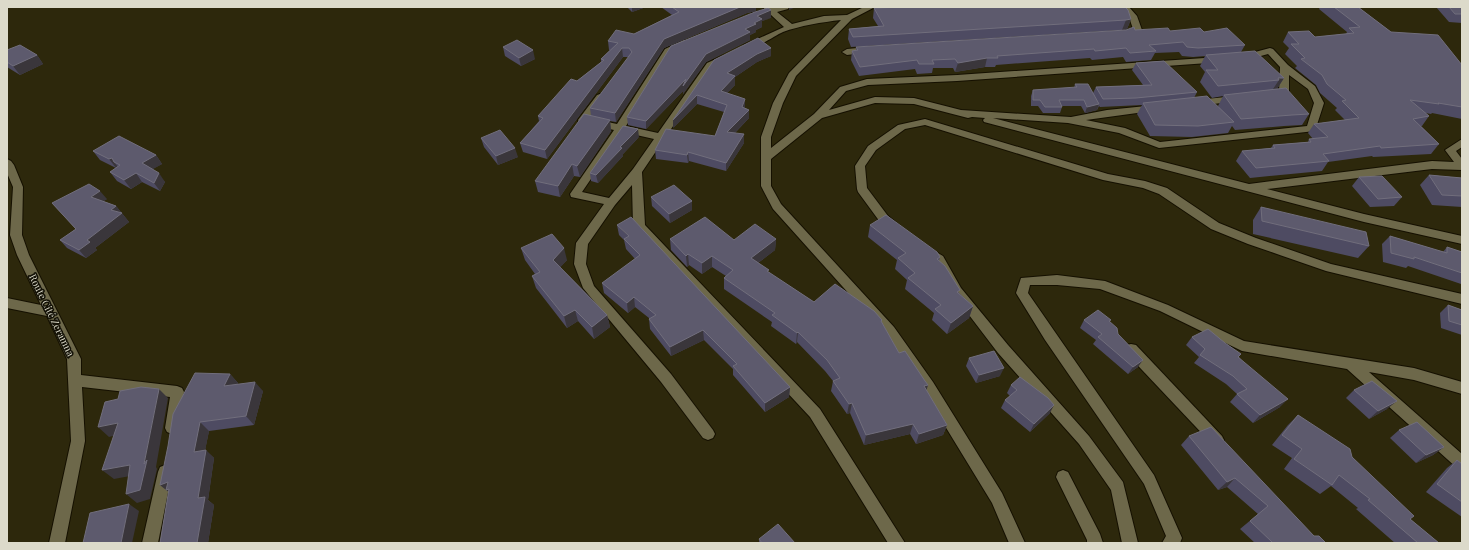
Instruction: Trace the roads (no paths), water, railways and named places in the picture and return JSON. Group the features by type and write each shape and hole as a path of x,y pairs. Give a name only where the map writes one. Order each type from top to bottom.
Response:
{"street":[{"path":"744,19 769,9 785,7"},
{"path":"871,7 850,17 792,75 778,103 766,137 766,186 776,206 890,330 928,386 997,498 1017,543"},
{"path":"1115,35 1138,30 1133,16 1124,7"},
{"path":"769,9 791,28"},
{"path":"708,434 666,378 589,288 580,264 582,243 611,202 637,172 660,136 710,65 782,30 824,19 850,17"},
{"path":"611,202 575,194 620,128 668,50 694,40"},
{"path":"847,52 878,50"},
{"path":"766,158 818,116 843,89 867,82 957,78 1247,58 1270,51 1285,67 1312,88 1319,103 1311,129 1159,145 1121,130 1068,120 961,113"},
{"path":"1261,97 1284,94 1285,67"},
{"path":"605,90 581,123 620,128 660,136"},
{"path":"1184,105 1246,98"},
{"path":"818,116 875,100 914,101 1245,188 1364,218 1462,240"},
{"path":"1068,120 1107,113 1169,106"},
{"path":"903,233 884,219 862,189 860,166 872,148 902,127 925,122 1107,177 1145,185 1163,191 1215,226 1252,241 1330,268 1462,299"},
{"path":"1245,188 1432,165 1462,166 1450,150 1462,142"},
{"name":"Route Cité Zeramna","path":"7,163 10,165 18,187 16,235 23,255 74,359 78,440 63,519 56,543"},
{"path":"637,172 640,226 815,413 897,543"},
{"path":"1418,230 1462,230"},
{"path":"916,243 939,259 957,291 1003,349 1084,440 1118,487 1130,543"},
{"path":"1170,543 1174,538 1149,480 1022,293 1025,281 1057,280 1101,284 1164,308 1242,346 1414,374 1462,388"},
{"path":"7,302 50,312"},
{"path":"1120,336 1228,451"},
{"path":"1350,363 1462,463"},
{"path":"74,380 177,392 171,438"},
{"path":"150,543 167,461"},
{"path":"1063,477 1095,539 1095,543"}]}
